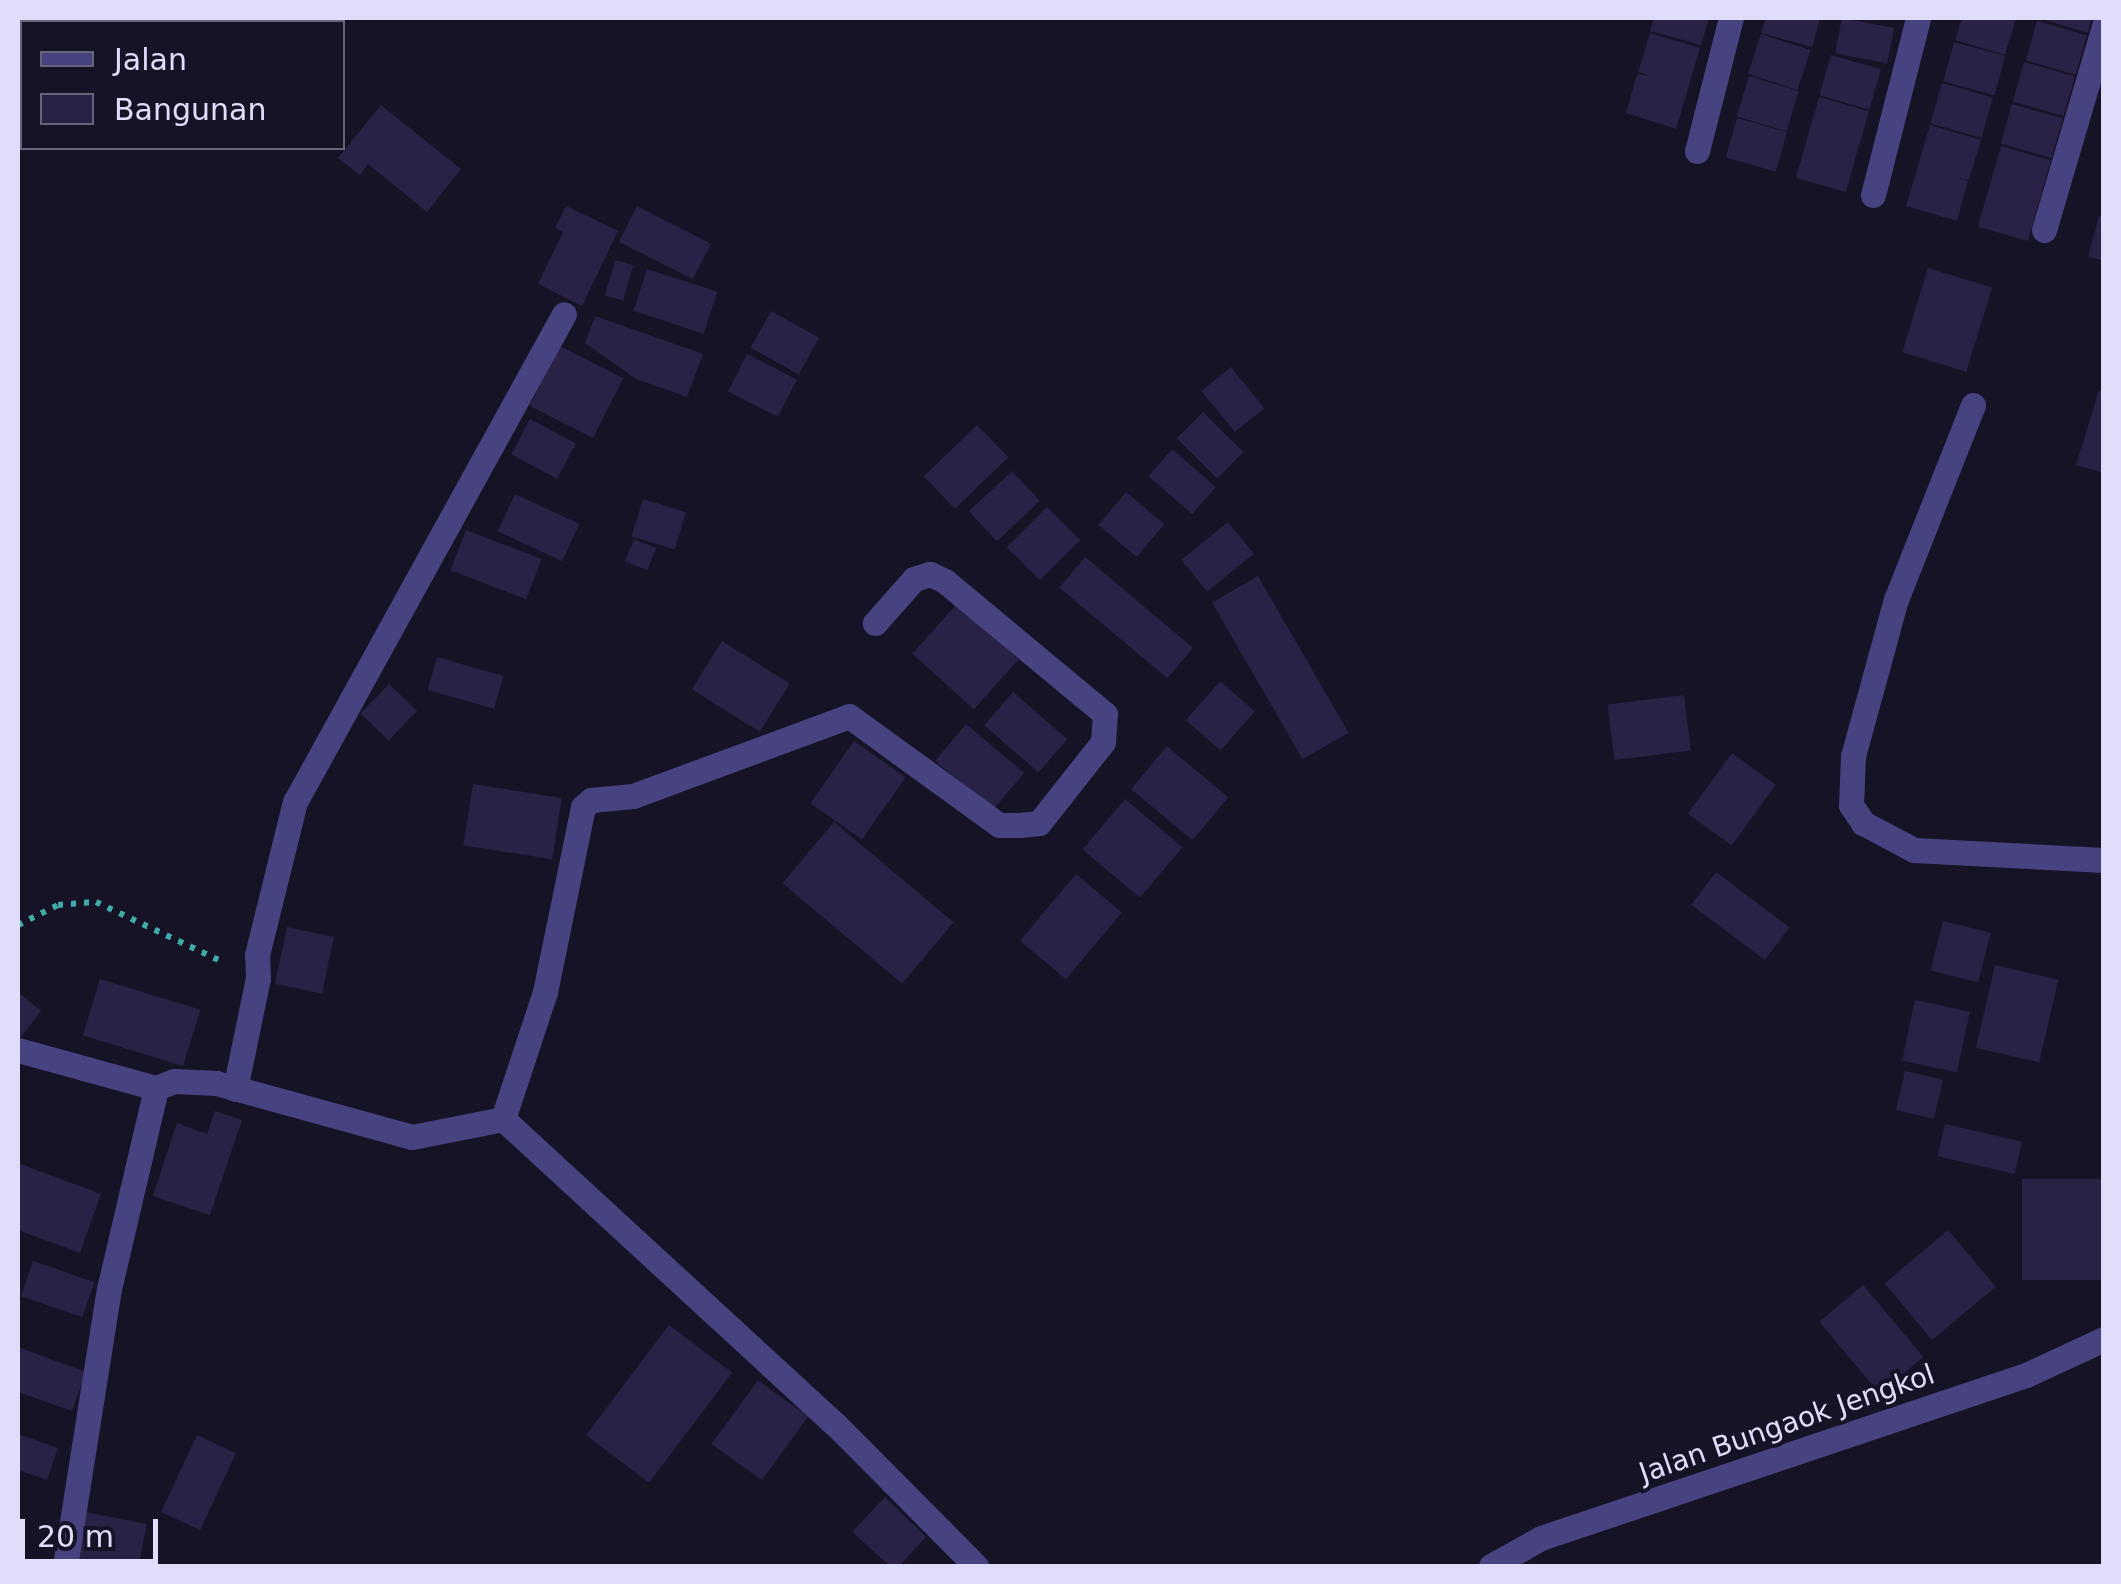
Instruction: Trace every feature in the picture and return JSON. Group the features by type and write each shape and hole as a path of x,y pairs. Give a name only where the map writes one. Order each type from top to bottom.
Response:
{"street":[{"path":"1697,151 1731,18"},
{"path":"1873,195 1918,18"},
{"path":"2044,230 2104,26"},
{"path":"236,1089 258,978 257,955 294,802 564,314"},
{"path":"1973,405 1896,599 1853,756 1852,805 1863,823 1914,850 2104,860"},
{"path":"503,1119 545,992 583,808 591,800 633,796 849,716 999,825 1039,823 1104,742 1105,714 946,582 930,574 914,579 876,623"},
{"path":"18,1050 156,1088 174,1080 236,1089 412,1137 503,1119"},
{"path":"65,1566 109,1289 156,1088"},
{"path":"503,1119 836,1425 976,1566"},
{"name":"Jalan Bungaok Jengkol","path":"1491,1566 1540,1538 2026,1375 2104,1339"}],"path":[{"path":"18,926 58,905 96,902 258,978"}],"building":[{"path":"1654,18 1709,18 1701,45 1650,31"},
{"path":"1766,18 1820,18 1812,47 1761,33"},
{"path":"1842,18 1894,28 1887,63 1835,53"},
{"path":"1962,18 2016,18 2005,55 1955,40"},
{"path":"2038,18 2092,18 2088,33"},
{"path":"2037,21 2087,35 2076,75 2026,60"},
{"path":"1650,33 1700,48 1676,129 1626,113 1637,74 1650,76 1638,72"},
{"path":"1761,34 1810,50 1797,90 1748,74"},
{"path":"1954,42 2005,56 1995,95 1943,82"},
{"path":"1831,55 1881,69 1869,110 1819,95"},
{"path":"2024,62 2075,77 2064,116 2013,101"},
{"path":"1749,76 1799,91 1786,131 1737,116"},
{"path":"1942,83 1993,98 1981,138 1930,123"},
{"path":"1819,97 1869,111 1846,192 1796,178"},
{"path":"2012,104 2063,119 2052,158 2001,143"},
{"path":"381,105 461,169 427,212 368,164 360,175 338,158"},
{"path":"1737,118 1787,132 1776,172 1726,157"},
{"path":"1930,125 1981,140 1969,180 1956,178 1968,181 1957,221 1906,206"},
{"path":"2001,146 2051,160 2028,241 1978,227"},
{"path":"566,206 618,231 582,306 538,284 563,232 555,228"},
{"path":"637,206 711,244 693,279 619,242"},
{"path":"2099,216 2104,218 2104,261 2088,256"},
{"path":"615,260 633,265 623,301 605,296"},
{"path":"1928,268 1992,288 1966,372 1902,352"},
{"path":"647,269 717,292 704,334 633,311"},
{"path":"771,311 819,338 799,374 751,348"},
{"path":"595,316 703,354 687,397 636,379 585,343"},
{"path":"560,346 623,378 593,438 530,406"},
{"path":"747,354 797,379 778,417 728,391"},
{"path":"1231,367 1264,408 1235,432 1201,391"},
{"path":"2099,390 2104,391 2104,473 2076,465"},
{"path":"1203,412 1243,452 1217,478 1177,438"},
{"path":"530,419 576,443 557,479 511,454"},
{"path":"977,425 1008,457 955,509 924,476"},
{"path":"1172,449 1216,487 1192,514 1148,476"},
{"path":"1012,471 1040,501 997,541 969,511"},
{"path":"1126,492 1164,524 1137,557 1098,525"},
{"path":"515,494 579,524 562,561 498,531"},
{"path":"643,499 686,512 675,549 632,536"},
{"path":"1047,507 1080,540 1040,581 1007,547"},
{"path":"1228,522 1254,554 1207,592 1181,560"},
{"path":"466,530 542,559 526,599 451,570"},
{"path":"634,539 656,548 647,570 625,561"},
{"path":"1085,557 1193,648 1167,678 1059,588"},
{"path":"1258,576 1348,733 1303,759 1212,602"},
{"path":"957,604 1019,660 974,709 912,654"},
{"path":"722,641 790,683 760,732 692,689"},
{"path":"437,657 503,676 494,709 428,690"},
{"path":"1220,681 1255,711 1221,750 1186,720"},
{"path":"389,684 417,711 389,741 361,713"},
{"path":"1013,692 1067,739 1038,772 984,725"},
{"path":"1684,695 1691,751 1614,760 1608,704"},
{"path":"966,724 1024,773 993,810 935,761"},
{"path":"854,741 906,777 862,839 810,803"},
{"path":"1167,746 1228,797 1192,840 1131,789"},
{"path":"1732,753 1776,785 1732,845 1688,814"},
{"path":"473,784 562,798 552,859 463,845"},
{"path":"1125,799 1182,847 1140,898 1083,850"},
{"path":"834,822 954,922 902,984 783,883"},
{"path":"1716,872 1789,927 1765,960 1691,905"},
{"path":"1076,874 1122,913 1066,979 1020,941"},
{"path":"1943,921 1991,933 1978,982 1931,970"},
{"path":"287,927 334,937 322,994 275,984"},
{"path":"1995,965 2058,980 2039,1062 1976,1048"},
{"path":"100,979 200,1010 183,1066 83,1035"},
{"path":"18,992 41,1011 18,1041"},
{"path":"1915,1000 1970,1012 1957,1072 1902,1061"},
{"path":"1905,1071 1943,1080 1934,1119 1896,1110"},
{"path":"215,1111 242,1120 210,1215 153,1196 177,1123 207,1134"},
{"path":"1945,1124 2022,1142 2015,1174 1938,1156"},
{"path":"18,1163 101,1194 80,1253 18,1230"},
{"path":"2022,1179 2104,1179 2104,1280 2022,1280"},
{"path":"1948,1230 1996,1287 1932,1340 1884,1283"},
{"path":"33,1261 94,1282 82,1317 21,1296"},
{"path":"1863,1285 1923,1357 1880,1394 1819,1322"},
{"path":"669,1325 732,1373 649,1483 586,1435"},
{"path":"18,1347 86,1372 72,1411 18,1392"},
{"path":"758,1380 808,1416 762,1480 712,1444"},
{"path":"18,1434 58,1448 47,1480 18,1470"},
{"path":"197,1435 236,1453 200,1530 161,1512"},
{"path":"885,1497 926,1537 899,1566 890,1566 852,1532"},
{"path":"85,1512 147,1524 139,1566 76,1558"}]}
